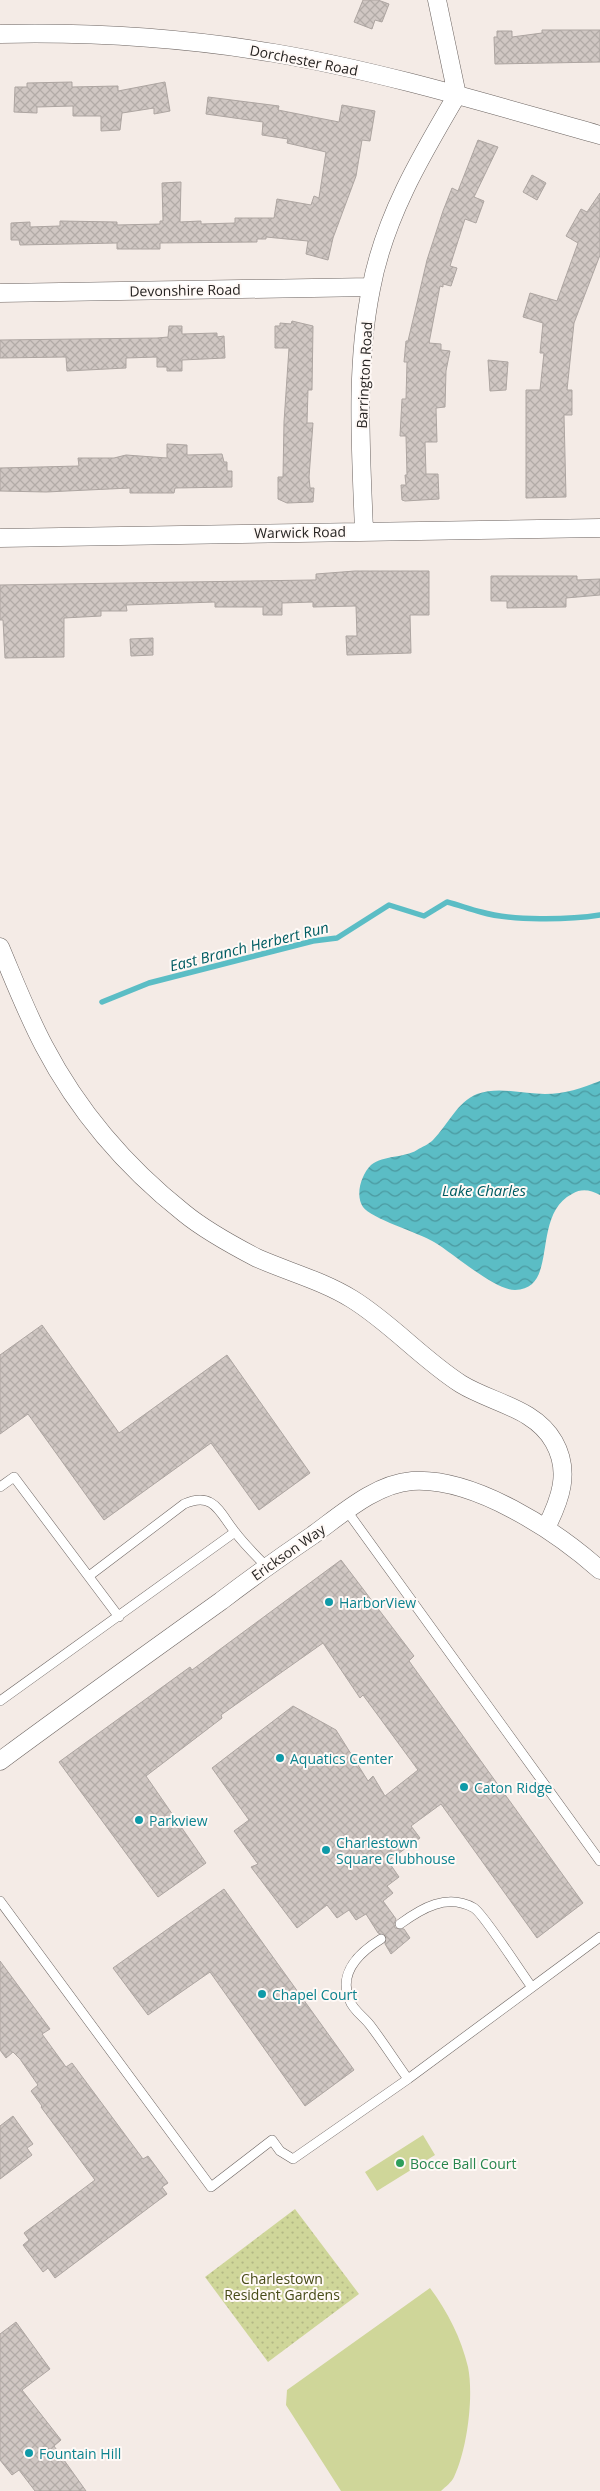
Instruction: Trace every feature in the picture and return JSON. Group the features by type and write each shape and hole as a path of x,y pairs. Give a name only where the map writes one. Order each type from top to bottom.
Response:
{"street":[{"path":"437,0 457,95"},
{"name":"Dorchester Road","path":"0,34 97,35 191,42 274,53 350,68 457,95 600,135"},
{"name":"Barrington Road","path":"364,531 360,407 362,338 371,287 384,242 400,200 414,169 457,95"},
{"name":"Devonshire Road","path":"0,293 371,287"},
{"name":"Warwick Road","path":"0,538 600,528"},
{"path":"0,947 43,1044 84,1113 109,1142 159,1192 216,1236 257,1258 325,1285 352,1299 457,1381 521,1411 540,1426 554,1441 563,1462 563,1481 560,1499 546,1528"},
{"name":"Erickson Way","path":"2,1756 347,1511 389,1486 411,1481 431,1482 486,1497 546,1528 600,1570"}],"lane":[{"path":"0,1487 14,1477 119,1617"},
{"path":"89,1576 184,1504 196,1499 208,1500 219,1508 235,1532 267,1567"},
{"path":"347,1511 600,1861"},
{"path":"0,1701 235,1532"},
{"path":"0,1901 211,2187 272,2140 280,2151 293,2159 408,2079 531,1986 600,1937"},
{"path":"400,1924 424,1907 435,1903 457,1902 476,1909 531,1986"},
{"path":"381,1938 359,1956 348,1970 346,1984 350,2002 370,2025 408,2079"}],"green space":[{"name":"Bocce Ball Court","path":"423,2135 435,2155 377,2191 365,2172"},
{"name":"Charlestown Resident Gardens","path":"295,2209 359,2294 268,2362 205,2277"},
{"path":"430,2288 443,2306 458,2336 470,2379 470,2408 466,2438 459,2466 450,2483 441,2491 341,2491 286,2405 287,2390"}],"water":[{"name":"Lake Charles","path":"600,1081 600,1195 583,1190 572,1194 559,1204 547,1234 542,1265 537,1278 529,1286 515,1290 496,1284 434,1242 385,1221 363,1207 359,1197 360,1185 364,1174 371,1165 382,1160 412,1153 430,1143 458,1108 477,1094 494,1091 537,1094 560,1093"}],"building":[{"path":"363,0 378,0 389,4 382,22 375,20 372,29 354,22"},
{"path":"542,30 600,30 600,62 495,64 494,37 497,37 497,31 512,31 512,37 542,33"},
{"path":"72,82 72,87 118,86 118,91 165,82 170,111 154,114 154,108 122,113 120,130 101,131 101,116 73,116 73,106 37,107 37,113 14,112 15,87 27,87 27,83"},
{"path":"208,97 279,106 278,110 339,122 342,105 375,111 370,141 362,140 356,176 333,238 328,260 306,254 308,241 266,237 266,239 257,239 257,242 160,243 160,249 117,249 117,243 20,245 19,240 11,240 11,223 30,222 30,227 60,226 60,221 117,222 117,225 160,224 160,221 163,221 162,183 181,182 180,222 201,221 201,224 235,223 235,218 274,218 277,199 311,205 314,196 319,198 326,152 287,143 288,139 262,135 263,122 206,114"},
{"path":"478,140 498,147 474,197 484,201 476,223 465,219 450,266 457,268 451,286 443,284 443,287 440,286 429,343 441,344 441,350 450,351 446,371 445,407 436,408 437,442 425,442 426,474 438,474 439,499 405,501 402,500 401,485 406,485 406,436 400,436 402,399 406,399 407,362 404,362 406,341 408,341 427,260 443,211 452,188 458,191"},
{"path":"532,175 546,183 537,200 523,192"},
{"path":"600,193 600,255 574,323 567,390 572,390 572,415 564,415 566,497 526,498 526,390 540,390 544,353 540,353 543,323 523,317 530,293 557,301 578,243 566,236 581,209 587,212"},
{"path":"292,321 313,326 312,390 308,390 307,423 313,423 309,477 310,488 314,488 313,502 287,503 278,499 278,477 283,477 284,422 289,348 275,348 275,326 280,326 280,323 291,324"},
{"path":"169,326 182,326 182,334 217,333 217,337 224,336 225,358 182,360 182,371 167,371 167,367 157,367 157,357 126,358 126,368 67,371 66,357 0,358 0,340 157,338 168,337"},
{"path":"488,360 508,362 506,390 490,391"},
{"path":"167,444 187,445 187,455 222,454 224,462 227,462 227,471 232,471 232,487 175,488 174,493 130,493 130,488 46,492 0,491 0,468 79,466 78,458 114,458 126,455 167,458"},
{"path":"355,571 429,571 429,615 410,615 411,653 347,655 346,636 357,636 356,606 313,607 313,602 282,603 282,615 263,615 263,607 215,607 215,602 126,605 127,611 101,611 101,616 64,618 64,657 5,658 3,620 0,620 0,585 316,580 316,574"},
{"path":"491,576 577,576 577,580 600,579 600,595 566,598 566,607 507,608 507,601 491,601"},
{"path":"153,638 153,655 131,656 130,639"},
{"path":"42,1325 119,1433 227,1355 310,1473 259,1510 211,1443 104,1520 28,1414 0,1434 0,1355"},
{"path":"341,1560 414,1656 409,1661 583,1903 537,1938 441,1804 411,1826 420,1838 388,1861 399,1877 387,1886 393,1893 383,1901 396,1919 395,1928 404,1929 410,1938 391,1954 385,1944 386,1936 378,1933 366,1914 356,1920 349,1910 337,1918 327,1905 297,1928 251,1867 258,1864 234,1831 249,1820 212,1768 293,1706 336,1730 368,1781 373,1776 385,1796 418,1770 363,1695 360,1698 323,1643 221,1715 222,1718 146,1776 206,1863 158,1897 59,1762 190,1667 192,1670"},
{"name":"Chapel Court","path":"224,1889 354,2070 305,2106 210,1972 148,2015 113,1968"},
{"path":"0,1961 50,2029 42,2034 66,2067 72,2063 143,2159 148,2156 168,2183 162,2187 167,2194 55,2278 48,2268 43,2272 23,2245 29,2240 24,2233 95,2180 31,2091 38,2085 20,2059 13,2052 6,2058 0,2050"},
{"path":"13,2116 33,2144 27,2148 32,2155 0,2179 0,2126"},
{"path":"16,2322 50,2369 22,2390 61,2440 54,2446 86,2491 35,2491 19,2470 12,2475 0,2460 0,2334"}],"waterway":[{"name":"East Branch Herbert Run","path":"102,1002 149,983 313,941 337,938 389,905 424,916 447,902 481,912 508,917 556,919 600,915"}],"place":[{"name":"HarborView","path":"329,1602"},
{"name":"Aquatics Center","path":"280,1758"},
{"name":"Caton Ridge","path":"464,1787"},
{"name":"Parkview","path":"139,1820"},
{"name":"Charlestown Square Clubhouse","path":"326,1850"},
{"name":"Chapel Court","path":"262,1994"},
{"name":"Bocce Ball Court","path":"400,2163"},
{"name":"Fountain Hill","path":"29,2453"}]}
